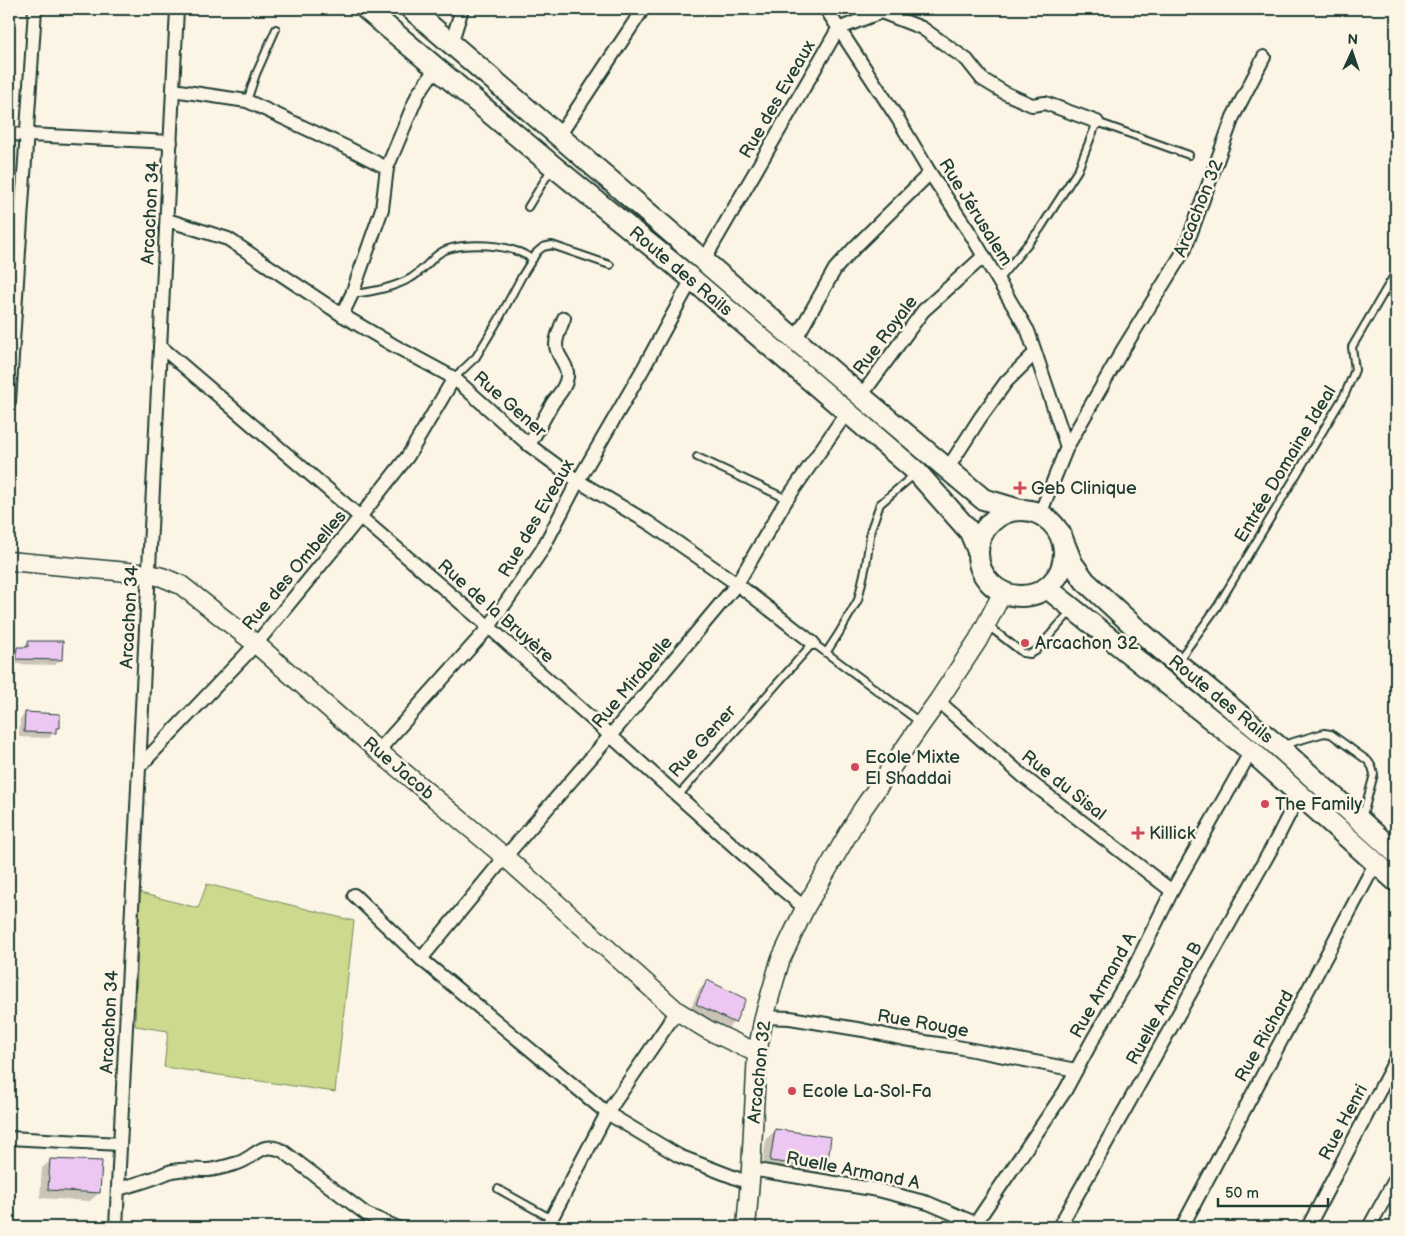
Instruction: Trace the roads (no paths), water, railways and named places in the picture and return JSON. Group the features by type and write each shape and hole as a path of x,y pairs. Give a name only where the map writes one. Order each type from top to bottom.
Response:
{"main road":[{"name":"Route des Rails","path":"366,9 553,166 692,279 917,472 970,532 978,551"},
{"name":"Route des Rails","path":"411,9 795,340 983,499 1020,510"},
{"path":"1020,510 1040,514 1052,522 1060,533 1064,545 1062,569 1047,588 1036,593 1025,596 1003,592 992,585 984,575 979,564 978,551 980,539 986,527 996,518 1007,512 1020,510"},
{"name":"Route des Rails","path":"1060,533 1072,562 1085,581 1136,628 1279,747 1396,853"},
{"name":"Route des Rails","path":"1047,588 1251,752 1396,881"}],"street":[{"path":"9,402 35,9"},
{"name":"Arcachon 34","path":"116,1227 177,9"},
{"path":"451,44 462,9"},
{"path":"559,136 643,9"},
{"name":"Rue Jérusalem","path":"826,9 970,233 1028,330 1067,447"},
{"path":"838,29 880,12 922,28 967,60 982,78 1005,93 1032,105 1045,103 1097,122"},
{"name":"Rue des Eveaux","path":"704,260 838,29"},
{"name":"Arcachon 32","path":"1040,514 1067,447 1122,351 1185,249 1233,117 1264,57"},
{"path":"342,315 352,294 382,209 387,168 418,94 436,68"},
{"path":"173,90 248,101 387,168"},
{"path":"9,134 171,142"},
{"path":"795,340 835,269 930,173"},
{"name":"Rue Gener","path":"167,220 228,239 342,315 454,378 529,446 578,481 649,523 737,584 813,643"},
{"name":"Rue Royale","path":"861,396 923,311 984,256"},
{"name":"Rue des Eveaux","path":"378,751 490,627 542,550 578,481 643,369 692,279"},
{"path":"529,446 568,377 566,366 559,356 556,346 564,318"},
{"name":"Rue de la Bruyère","path":"160,346 490,627 805,908"},
{"path":"948,468 1006,382 1035,354"},
{"name":"Rue des Ombelles","path":"139,767 256,644 360,517 408,456 454,378"},
{"name":"Rue Mirabelle","path":"421,959 504,857 610,736 737,584 787,499 847,412"},
{"name":"Rue Jacob","path":"9,561 149,574 162,577 181,586 256,644 378,751 504,857 677,1011 708,1030 757,1052"},
{"name":"Arcachon 32","path":"746,1227 757,1052 764,1017 780,961 805,908 862,810 978,640 1003,592"},
{"name":"Rue du Sisal","path":"938,701 1024,777 1172,891"},
{"name":"Rue Armand A","path":"974,1225 1065,1091 1130,976 1172,891 1251,752"},
{"name":"Ruelle Armand B","path":"1059,1227 1274,844 1299,795"},
{"name":"Rue Richard","path":"1182,1227 1376,862"},
{"path":"354,896 421,959 607,1112 680,1156 750,1176"},
{"path":"549,1223 607,1112 677,1011"},
{"name":"Rue Rouge","path":"764,1017 790,1018 863,1030 1076,1070"},
{"name":"Rue Henri","path":"1308,1227 1396,1059"},
{"path":"9,1138 120,1144"},
{"path":"118,1188 171,1171 186,1168 208,1170 227,1166 244,1161 268,1147 276,1148 283,1151 366,1214 396,1227"},
{"name":"Ruelle Armand A","path":"750,1176 878,1190 928,1203 974,1225"},
{"path":"1369,1227 1396,1178"}],"lane":[{"path":"248,101 256,74 276,29"},
{"path":"998,280 1040,229 1078,170 1097,122 1189,154"},
{"path":"528,207 553,166"},
{"path":"352,294 392,286 411,278 438,254 463,245 504,248 518,251 533,259"},
{"path":"454,378 476,357 522,276 537,252 543,247 552,245 610,265"},
{"name":"Entrée Domaine Ideal","path":"1177,663 1216,607 1346,394 1355,370 1352,347 1396,272"},
{"path":"697,457 787,499"},
{"path":"826,653 858,600 866,565 871,529 880,504 917,472"},
{"path":"986,624 1023,653 1030,654 1036,651 1073,609"},
{"name":"Rue Gener","path":"678,796 813,643 922,723"},
{"path":"1279,747 1324,732 1331,734 1368,761 1374,774 1362,822"},
{"path":"498,1189 549,1223"}],"place":[{"name":"Geb Clinique","path":"1020,488"},
{"name":"Arcachon 32","path":"1025,643"},
{"name":"Ecole Mixte El Shaddai","path":"855,767"},
{"name":"The Family","path":"1265,804"},
{"name":"Killick","path":"1138,833"},
{"name":"Ecole La-Sol-Fa","path":"792,1091"}]}
